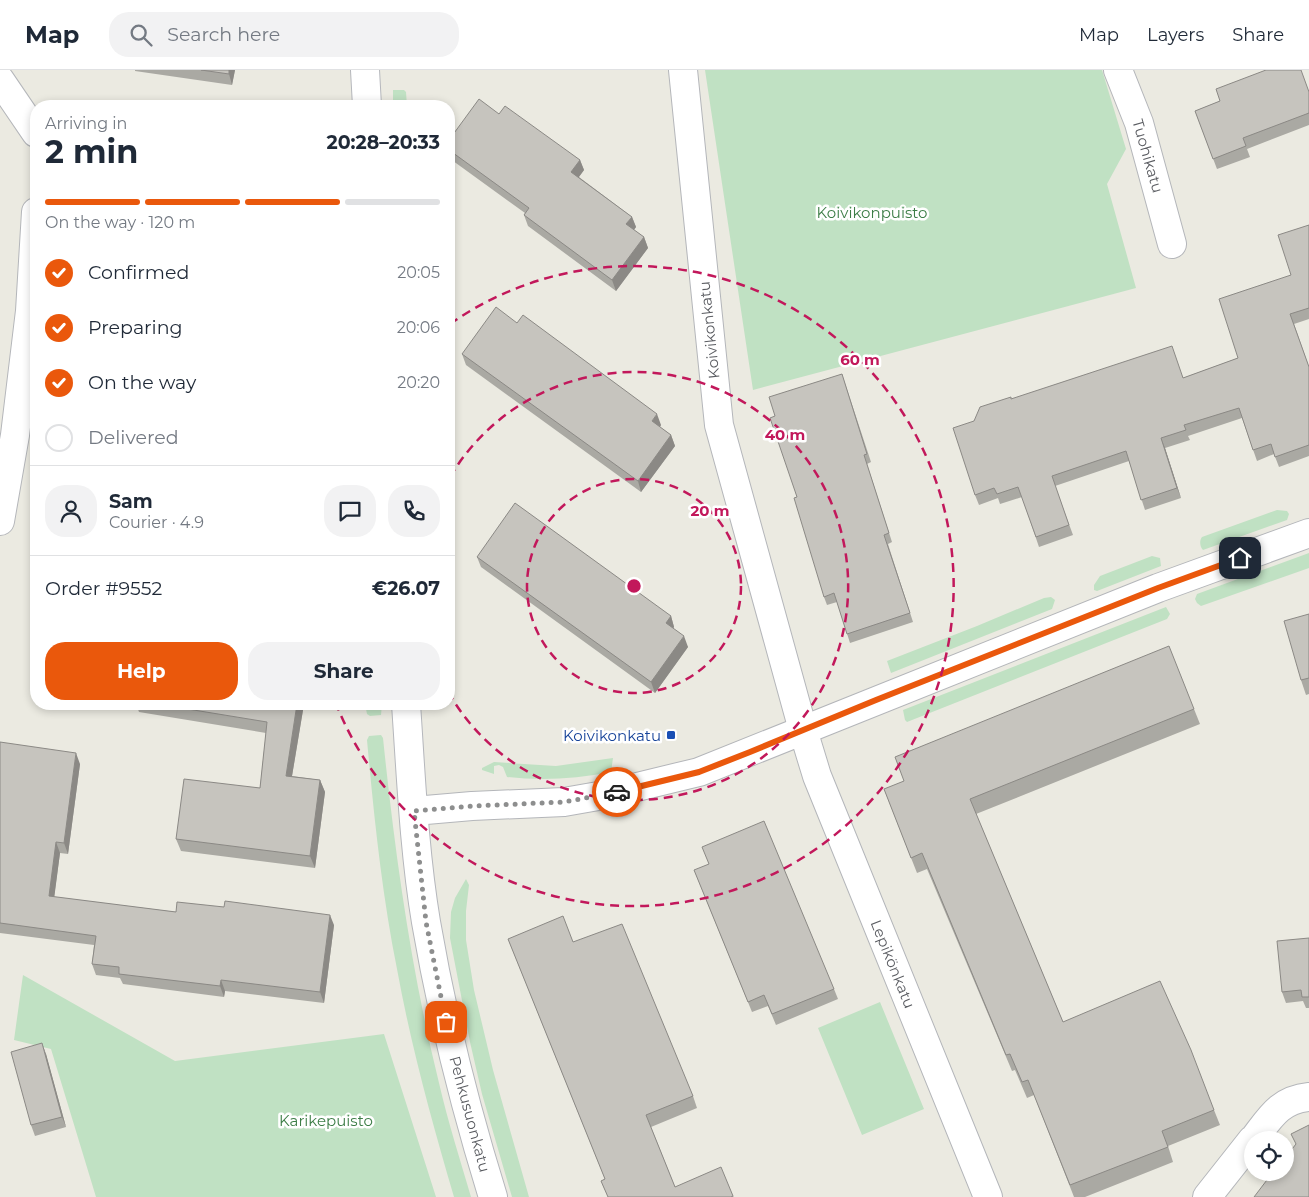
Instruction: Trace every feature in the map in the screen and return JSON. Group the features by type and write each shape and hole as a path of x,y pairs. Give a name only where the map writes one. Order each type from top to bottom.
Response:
{"street":[{"path":"365,70 367,100"},
{"name":"Koivikonkatu","path":"683,70 719,425 803,730"},
{"name":"Tuohikatu","path":"1118,70 1139,123 1172,244"},
{"path":"0,80 30,123"},
{"path":"0,521 15,435 30,311"},
{"path":"414,811 472,806 564,802 604,795 699,772 1158,588 1309,533"},
{"name":"Pehkusuonkatu","path":"406,710 414,811 426,922 442,1005 462,1091 493,1197"},
{"name":"Lepikönkatu","path":"803,730 817,776 988,1197"},
{"path":"1260,1131 1277,1109 1284,1104 1292,1100 1309,1097"},
{"path":"1207,1197 1244,1151"}],"green space":[{"name":"Koivikonpuisto","path":"705,70 1102,70 1126,149 1107,184 1136,288 753,390"},
{"path":"393,90 404,90 406,92 407,100 393,100"},
{"path":"1277,510 1287,511 1289,514 1287,520 1203,550 1201,547 1202,537"},
{"path":"1309,553 1309,568 1201,606 1195,599 1197,594"},
{"path":"1152,556 1160,558 1161,566 1097,591 1094,590 1094,585 1100,576"},
{"path":"1051,597 1055,600 1052,609 891,673 887,661 1044,598"},
{"path":"1166,607 1170,614 1167,619 907,722 905,720 903,710"},
{"path":"366,710 381,710 381,715 370,716"},
{"path":"381,735 383,738 405,912 420,998 450,1126 471,1197 454,1197 423,1084 403,998 383,884 367,740 369,736"},
{"path":"613,758 611,772 572,778 533,779 507,777 503,767 499,765 494,766 494,774 482,770 482,768 494,762 556,766"},
{"path":"466,879 469,885 466,911 466,940 474,990 493,1070 529,1197 512,1197 482,1094 470,1042 450,938 451,912 455,898"},
{"name":"Karikepuisto","path":"23,975 175,1061 384,1034 436,1197 96,1197 51,1049 14,1040"},
{"path":"880,1002 924,1109 862,1135 818,1028"}],"building":[{"path":"201,70 229,70 229,74"},
{"path":"1266,70 1301,70 1309,92 1309,113 1243,138 1246,146 1213,159 1195,111 1220,101 1216,89"},
{"path":"479,99 499,114 505,106 580,160 571,172 632,217 626,224 644,237 612,280 524,215 529,208 455,154 455,132"},
{"path":"1309,225 1309,308 1290,314 1309,367 1309,445 1275,457 1271,444 1253,450 1239,408 1184,425 1186,430 1161,438 1177,488 1141,500 1126,451 1052,476 1069,525 1036,537 1018,487 997,494 994,488 975,495 953,428 974,421 980,407 1011,397 1011,399 1172,346 1183,378 1238,358 1219,299 1291,275 1278,235"},
{"path":"496,307 517,323 523,315 657,414 652,421 671,435 638,481 462,354"},
{"path":"842,374 867,454 864,455 889,533 884,535 910,613 847,634 834,593 824,597 794,498 797,497 770,418 775,416 769,397"},
{"path":"515,503 671,616 666,623 684,636 651,682 477,557"},
{"path":"1309,614 1309,678 1301,680 1284,621"},
{"path":"1169,646 1194,709 970,799 1063,1022 1160,981 1191,1050 1214,1110 1162,1131 1168,1147 1070,1185 1028,1080 1022,1082 1010,1054 1006,1055 922,853 911,858 884,789 904,781 895,757"},
{"path":"194,710 296,710 286,776 320,780 310,856 176,839 184,779 260,788 267,722"},
{"path":"0,742 76,753 64,843 56,842 49,896 176,912 177,902 224,907 225,901 330,915 320,992 221,980 220,986 119,974 119,967 92,964 96,936 0,923"},
{"path":"764,821 834,989 772,1014 764,995 748,1002 694,870 709,864 702,847"},
{"path":"563,916 573,942 622,924 693,1096 646,1115 675,1187 721,1167 733,1196 608,1197 601,1181 605,1179 508,939"},
{"path":"1309,938 1309,997 1302,997 1301,990 1282,992 1277,941"},
{"path":"42,1043 62,1117 31,1125 11,1052"},
{"path":"1309,1125 1309,1197 1254,1197 1266,1181 1294,1181 1294,1147 1296,1144 1294,1132"}],"way so far":[{"path":"446,1022 426,922 414,811 472,806 564,802 617,792"}],"place":[{"name":"Koivikonkatu","path":"671,735"}],"route":[{"path":"617,792 699,772 1158,588 1240,558"}]}
